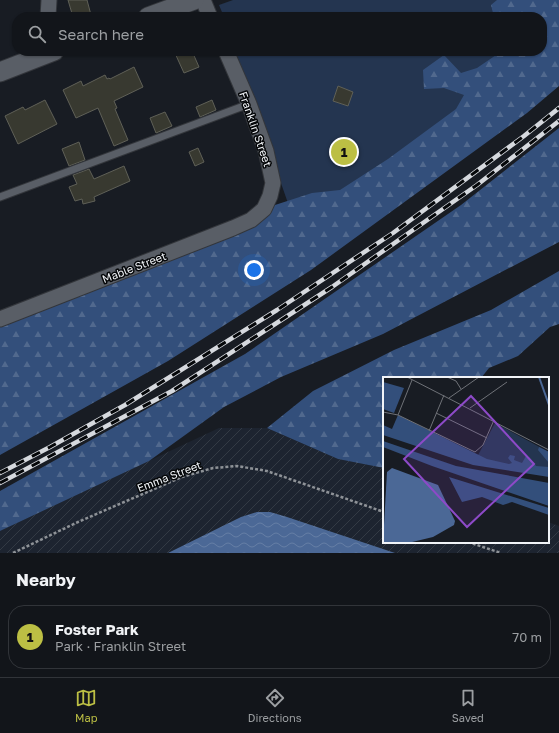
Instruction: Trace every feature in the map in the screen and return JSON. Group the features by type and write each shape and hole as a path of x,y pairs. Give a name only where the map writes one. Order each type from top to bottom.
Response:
{"street":[{"path":"48,12 49,0"},
{"path":"162,12 194,0"},
{"path":"203,0 208,12"},
{"path":"0,72 39,56"},
{"name":"Franklin Street","path":"228,56 249,104 266,151 273,183 270,196 264,209"},
{"name":"Mable Street","path":"0,318 233,228 251,220 264,209"}],"lane":[{"path":"0,197 249,104"}],"path":[{"name":"Emma Street","path":"13,553 78,522 182,477 213,468 237,466 267,471 383,512"},
{"path":"471,543 501,553"}],"shaded area":[{"path":"233,0 559,0 559,55 298,232 237,56 547,56 547,12 222,12 219,5"},
{"path":"219,428 267,428 338,459 383,468 383,543 549,543 549,522 559,526 559,553 0,553 0,531"}],"green space":[{"path":"497,0 559,0 559,86 527,113 311,270 168,361 0,455 0,319 275,205 312,193 340,190 388,159 456,109 464,95 444,88 424,89 423,70 443,56 445,56 461,73 477,68 495,56 547,56 547,12 493,12 491,5"},
{"path":"559,128 559,242 383,334 281,377 224,407 149,461 0,531 0,491 245,354 461,205"},
{"path":"559,271 559,324 550,327 518,356 489,368 482,377 383,377 383,468 338,459 267,428 313,391 394,350 491,310"}],"water":[{"path":"257,512 270,512 287,517 395,553 168,553 241,517"}],"building":[{"path":"68,0 87,0 90,12 72,12"},
{"path":"176,56 194,56 199,67 184,73"},
{"path":"134,67 143,87 114,101 117,108 115,109 128,140 114,146 98,108 76,118 63,90 81,81 83,86 105,75 107,79 110,79"},
{"path":"338,86 353,92 348,106 333,101"},
{"path":"45,100 57,124 18,144 5,116 23,107 25,110"},
{"path":"212,100 216,110 200,117 196,107"},
{"path":"165,112 172,126 156,133 150,118"},
{"path":"79,142 85,160 69,166 62,149"},
{"path":"198,148 204,162 195,166 189,152"},
{"path":"124,166 130,181 94,197 95,201 83,204 82,199 75,201 69,187 77,184 73,175 89,169 94,179"}],"railway":[{"path":"0,473 125,405 277,310 393,233 524,136 559,108"},
{"path":"0,483 172,391 332,287 477,185 559,121"}],"place":[{"name":"Foster Park","path":"344,152"}]}
